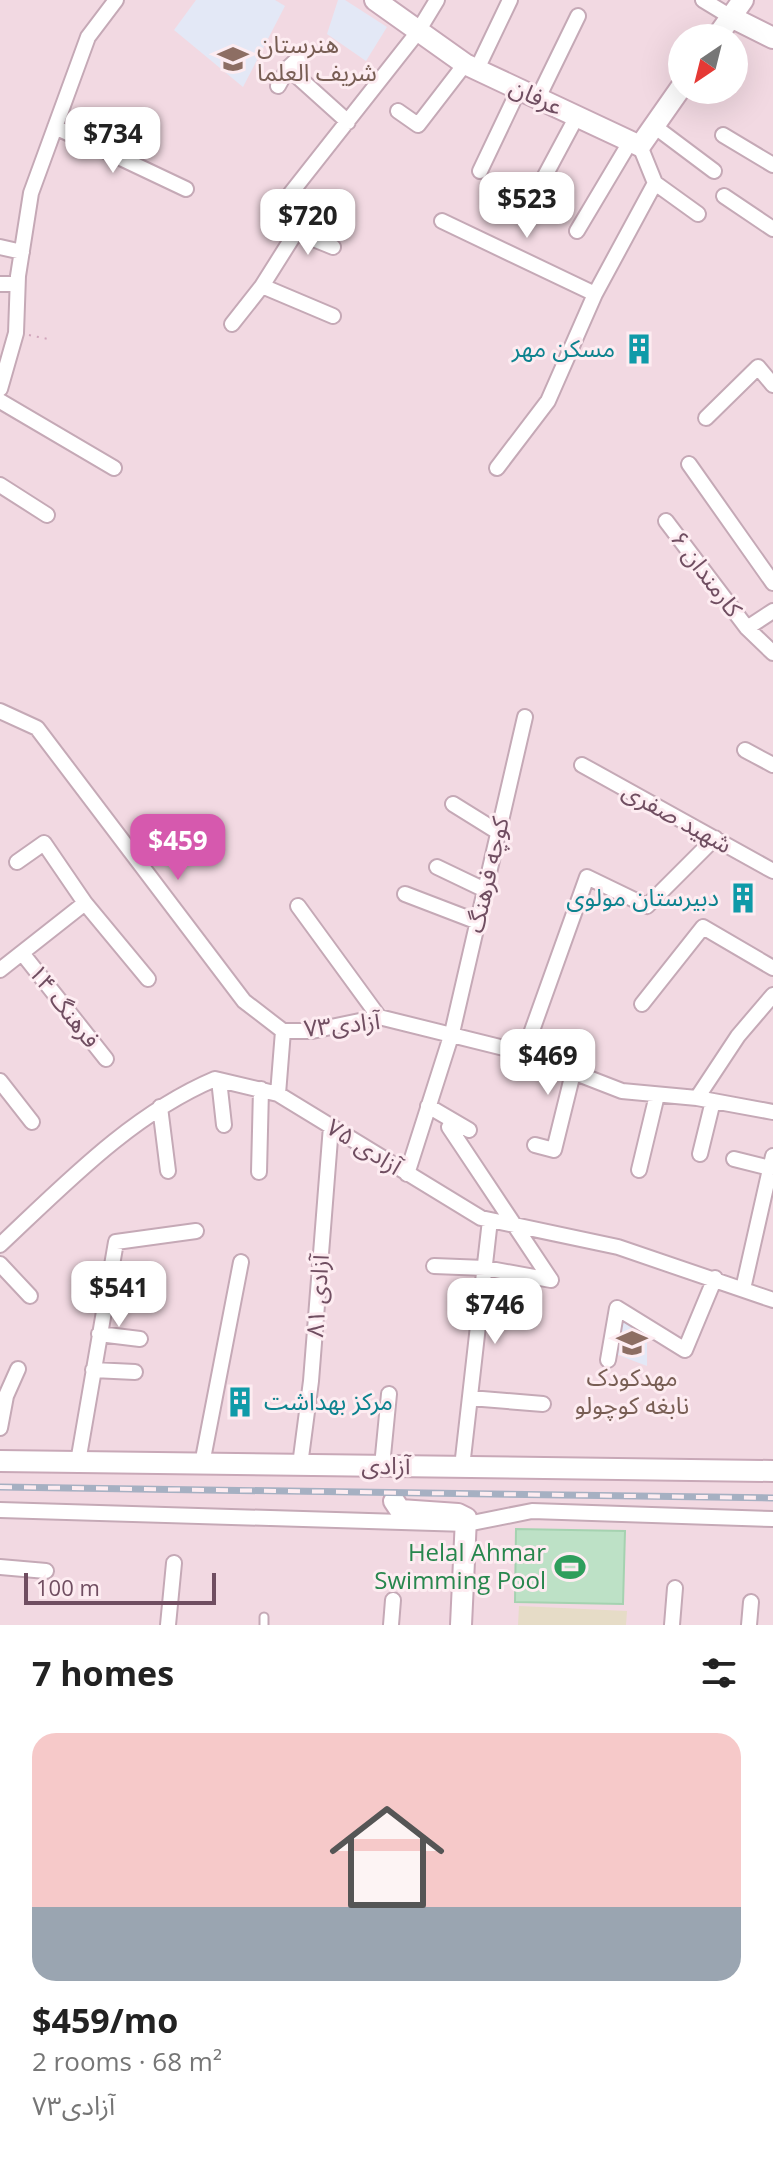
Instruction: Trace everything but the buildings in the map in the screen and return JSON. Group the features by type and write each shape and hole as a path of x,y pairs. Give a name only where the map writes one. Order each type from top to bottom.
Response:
{"street":[{"path":"0,389 16,333 17,284 31,193 88,37 116,0"},
{"name":"عرفان","path":"375,0 417,33 471,66 635,144"},
{"path":"333,247 296,232 272,217 417,33 437,0"},
{"path":"398,111 418,125 471,66 510,0"},
{"path":"703,0 737,8 773,38"},
{"path":"480,171 578,16"},
{"path":"278,86 288,68 301,56"},
{"path":"288,68 348,122"},
{"path":"577,231 635,144 654,126 669,104"},
{"path":"539,187 577,116"},
{"path":"654,126 714,171"},
{"path":"55,127 186,189"},
{"path":"723,135 773,165"},
{"path":"635,144 655,183 698,214"},
{"path":"497,468 548,401 595,294 655,183"},
{"path":"724,196 772,226"},
{"path":"442,221 595,294"},
{"path":"232,324 262,286 296,232"},
{"path":"0,247 22,252"},
{"path":"0,284 17,284"},
{"path":"262,286 333,316"},
{"path":"706,418 758,367 773,385"},
{"path":"0,401 114,468"},
{"path":"689,464 773,583"},
{"path":"0,485 47,515"},
{"name":"کارمندان ۶","path":"666,521 747,628 773,653"},
{"path":"747,628 773,611"},
{"name":"آزادی۷۳","path":"0,711 37,728 244,1001 283,1031 312,1031 379,1017 524,1053 622,1091 697,1098 773,1112"},
{"name":"کوچه فرهنگ","path":"407,1174 452,1033 525,717"},
{"path":"745,750 773,765"},
{"name":"شهید صفری","path":"582,765 773,871"},
{"path":"453,804 498,832"},
{"path":"524,1053 587,877 647,906 715,838"},
{"path":"17,862 44,843 85,903 148,979"},
{"path":"437,867 485,890"},
{"path":"405,894 478,922"},
{"path":"0,970 85,903"},
{"path":"298,906 379,1017"},
{"path":"642,1004 703,927 773,968"},
{"name":"فرهنگ ۱۴","path":"22,953 106,1059"},
{"path":"697,1098 738,1036 773,995"},
{"path":"278,1094 283,1031"},
{"path":"535,1145 554,1150 573,1073"},
{"path":"0,1245 68,1182 160,1107 192,1089 219,1080 224,1125"},
{"name":"آزادی ۷۵","path":"219,1080 278,1094 481,1218 618,1247 773,1300"},
{"path":"0,1081 32,1122"},
{"path":"259,1172 261,1089"},
{"path":"639,1170 657,1095"},
{"path":"700,1154 713,1101"},
{"path":"428,1106 469,1130"},
{"path":"160,1107 168,1171"},
{"name":"آزادی ۸۱","path":"300,1465 311,1381 331,1126"},
{"path":"434,1266 485,1268 551,1280 449,1127"},
{"path":"734,1159 772,1162 743,1289"},
{"path":"463,1519 400,1510 394,1493 398,1480 456,1480 464,1476 462,1467 490,1220"},
{"path":"78,1462 116,1242 196,1231"},
{"path":"202,1464 241,1262"},
{"path":"0,1264 30,1296"},
{"path":"608,1360 617,1308 685,1350 715,1278"},
{"path":"99,1334 140,1339"},
{"path":"0,1428 6,1396 18,1369"},
{"path":"93,1370 135,1372"},
{"path":"382,1466 389,1394"},
{"path":"470,1398 543,1404"},
{"name":"آزادی","path":"0,1461 773,1471"},
{"path":"0,1510 463,1519 532,1511 773,1519"},
{"path":"461,1625 463,1519"},
{"path":"168,1625 174,1563"},
{"path":"0,1567 46,1571"},
{"path":"672,1625 675,1588"},
{"path":"391,1625 393,1600"},
{"path":"749,1625 751,1602"}],"path":[{"path":"16,333 48,339"}],"shaded area":[{"path":"0,0 773,0 773,1625 0,1625"},
{"name":"هنرستان شریف العلما","path":"196,0 275,0 285,6 243,87 174,30"},
{"path":"338,0 345,0 387,27 366,61 327,34"},
{"name":"مهدکودک نابغه کوچولو","path":"619,1314 647,1332 647,1366 618,1355"},
{"name":"Helal Ahmar Swimming Pool","path":"516,1529 625,1531 623,1604 515,1602"},
{"path":"519,1606 627,1611 626,1625 518,1625"}],"railway":[{"path":"0,1487 773,1498"}],"place":[{"name":"هنرستان شریف العلما","path":"233,59"},
{"name":"مسکن مهر","path":"639,349"},
{"name":"دبیرستان مولوی","path":"743,898"},
{"name":"مهدکودک نابغه کوچولو","path":"632,1343"},
{"name":"مرکز بهداشت","path":"240,1402"},
{"name":"Helal Ahmar Swimming Pool","path":"570,1567"}]}
